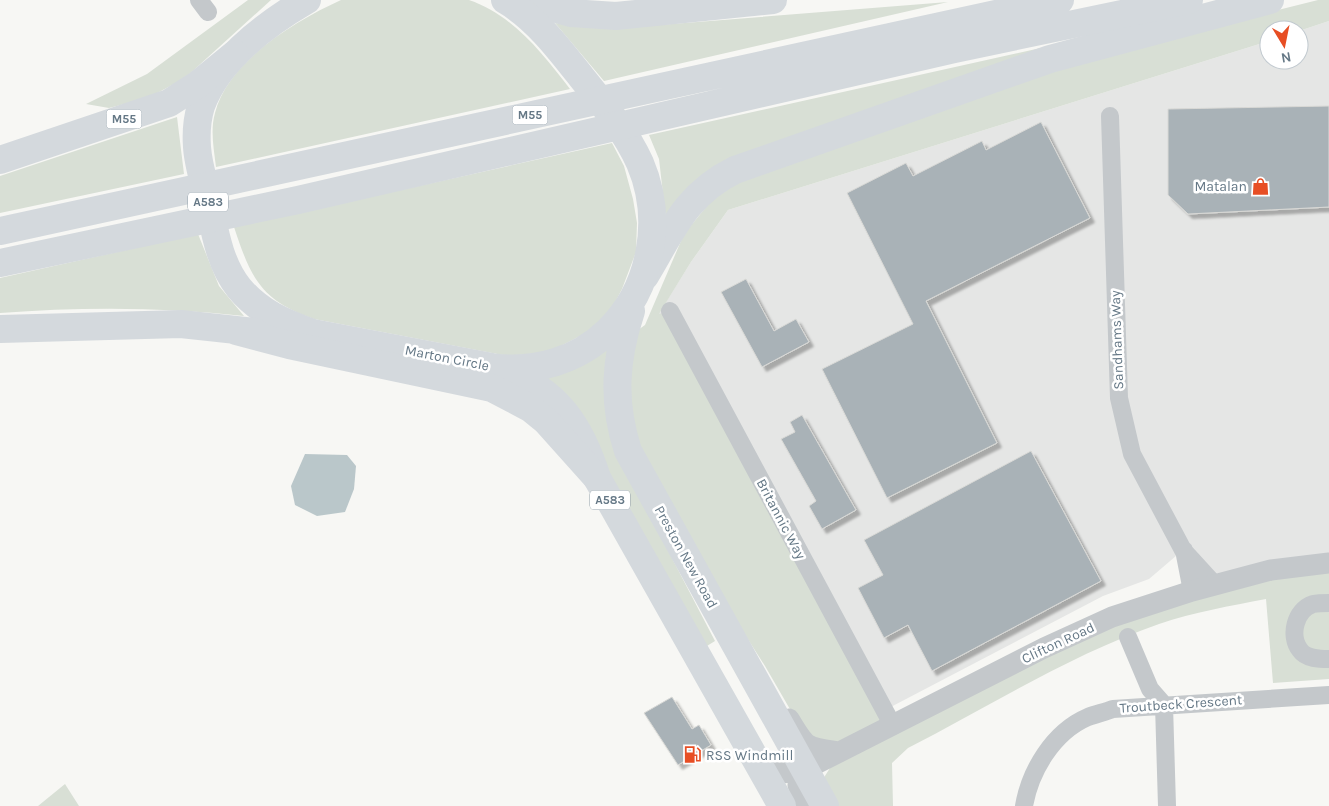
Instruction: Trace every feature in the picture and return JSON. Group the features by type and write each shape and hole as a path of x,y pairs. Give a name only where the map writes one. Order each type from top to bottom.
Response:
{"main road":[{"name":"A583","path":"259,35 286,0"},
{"name":"Marton Circle","path":"307,0 235,54 219,73 208,91 197,126 198,159 220,248 231,276 245,294 263,310 278,320 313,332 492,367 534,368 569,357 585,349 613,326 641,285 648,262 652,226 644,173 615,121 554,43 524,14 505,0"},
{"path":"525,0 571,13 616,16 772,0"},
{"name":"M55","path":"0,231 1060,0"},
{"name":"M55","path":"0,263 308,197 1078,21 1189,0"},
{"path":"641,285 693,200 718,178 735,170 1050,59 1270,0"},
{"name":"M55","path":"0,160 169,103 198,85 235,54"},
{"name":"Preston New Road","path":"641,285 624,331 616,369 616,401 622,434 642,479 695,571 804,770 817,804"},
{"path":"0,329 181,324 236,331 313,332"},
{"path":"236,331 289,345 492,388 512,397 541,416 597,478"},
{"name":"A583","path":"492,367 530,382 563,409 588,448 597,478 782,806"}],"street":[{"name":"Sandhams Way","path":"1110,116 1119,398 1132,454 1184,550 1215,585"},
{"name":"Britannic Way","path":"670,311 890,728"},
{"name":"Sandhams Way","path":"1184,550 1192,591"},
{"name":"Clifton Road","path":"804,770 890,728 1044,648 1112,618 1192,591 1271,570 1329,563"},
{"path":"1329,603 1313,604 1301,612 1295,630 1297,645 1304,654 1314,658 1329,659"},
{"path":"1128,637 1150,689 1164,705 1167,806"},
{"path":"733,643 754,661 800,738 813,749 839,752"},
{"name":"Troutbeck Crescent","path":"1024,806 1036,770 1051,746 1068,730 1086,718 1114,709 1329,696"},
{"path":"817,804 822,779 835,762 879,740 890,728"},
{"path":"758,763 782,773 804,770"}],"shaded area":[{"path":"248,0 271,0 185,78 148,98 109,108 86,104 147,74"},
{"path":"341,0 469,0 485,7 513,25 549,62 570,89 216,167 213,140 215,113 222,94 234,76 248,60 284,31"},
{"path":"1318,0 1329,0 1329,21 1309,28 1309,20 1259,20 1259,44 728,210 691,262 659,314 670,311 893,726 1112,617 1329,563 1329,679 1273,683 1266,599 1185,616 1127,636 1063,665 908,748 892,763 893,806 825,806 823,779 830,768 813,749 765,666 628,451 631,335 645,325 684,234 725,184 982,95 1138,45"},
{"path":"948,2 604,81 555,23 579,27 659,25"},
{"path":"1329,21 1329,563 1215,585 1183,550 1149,579 1103,596 885,710 669,311 658,315 691,262 728,210 1259,44 1259,70 1309,70 1309,28"},
{"path":"1063,43 875,111 666,220 659,159 649,135"},
{"path":"177,117 184,174 0,213 0,176"},
{"path":"612,143 624,166 633,199 637,223 636,252 622,289 610,312 588,332 549,352 508,356 314,319 296,312 269,295 260,285 246,260 234,227"},
{"path":"198,234 219,286 244,316 122,309 0,313 0,278"},
{"path":"609,345 662,539 715,641 702,649 539,378"},
{"path":"305,454 347,455 356,466 354,489 345,512 317,516 295,505 291,486"},
{"path":"65,784 79,806 38,806"}],"building":[{"path":"1329,106 1329,207 1188,214 1168,195 1168,109"},
{"path":"1041,122 1090,218 926,301 997,443 887,498 822,369 913,324 847,193 906,163 913,176 982,141 986,150"},
{"path":"746,279 774,331 796,319 809,342 762,367 721,292"},
{"path":"802,415 856,510 822,529 809,506 816,501 781,439 795,432 790,422"},
{"path":"1031,451 1101,581 932,671 908,625 884,638 858,588 883,575 864,540"},
{"path":"672,697 692,729 699,725 711,745 678,765 644,713"}],"place":[{"name":"Matalan","path":"1261,186"},
{"name":"RSS Windmill","path":"692,755"}]}
